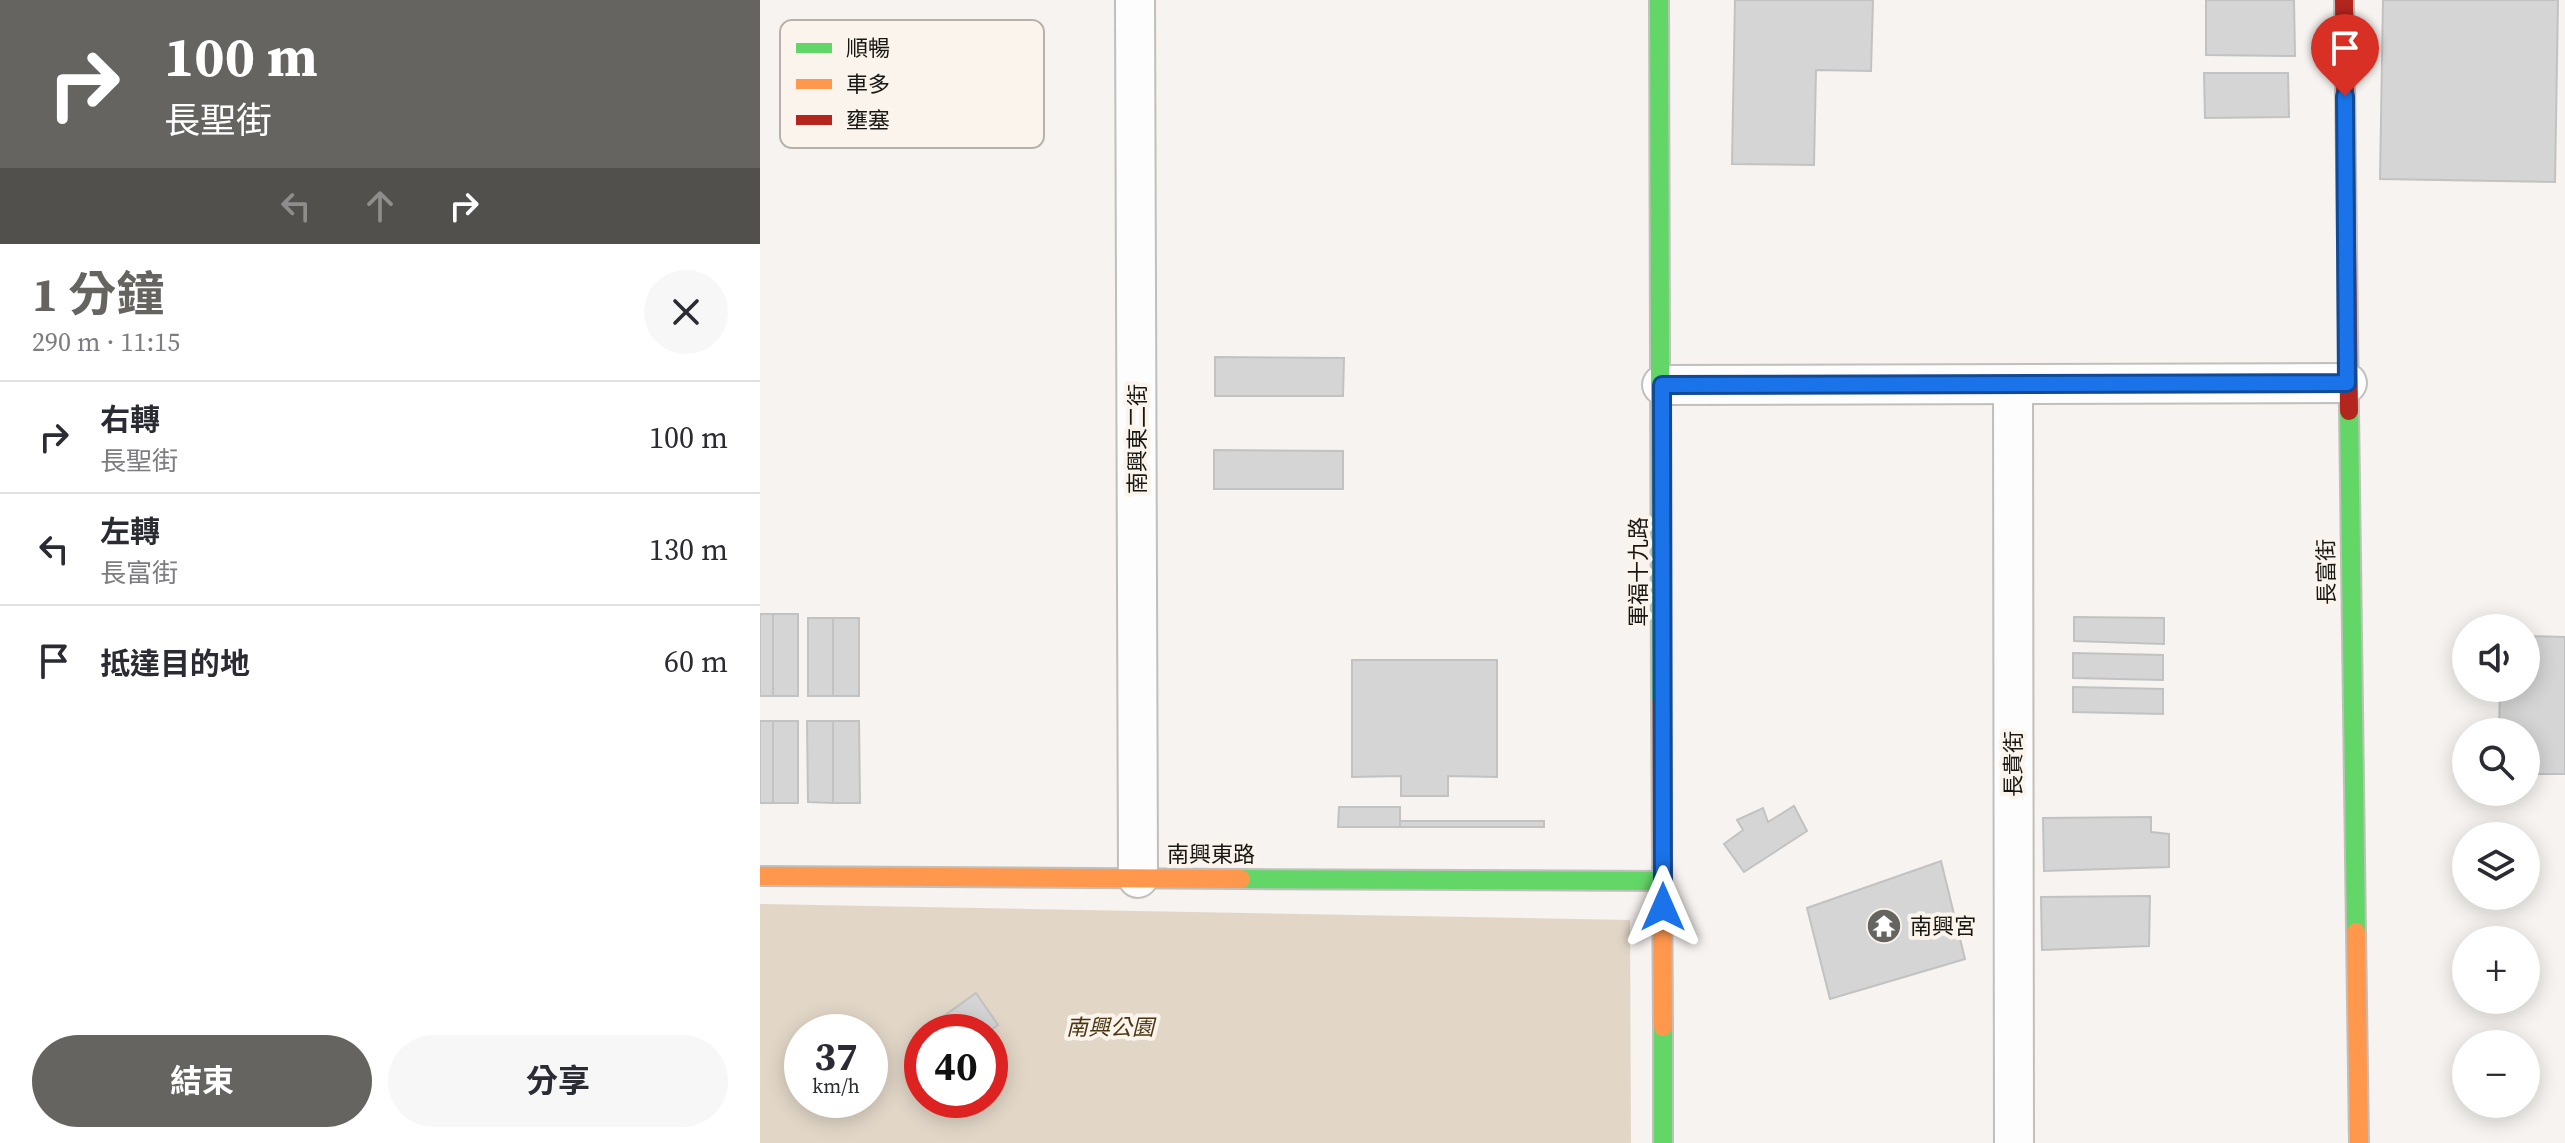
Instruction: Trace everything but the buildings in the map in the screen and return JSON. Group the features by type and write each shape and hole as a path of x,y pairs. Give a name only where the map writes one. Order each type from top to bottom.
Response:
{"street":[{"name":"南興東二街","path":"1135,0 1138,878"},
{"name":"軍福十九路","path":"1659,0 1663,1143"},
{"name":"長富街","path":"2344,0 2359,1143"},
{"path":"1662,385 2347,383"},
{"name":"長貴街","path":"2013,385 2014,1143"},
{"name":"南興東路","path":"760,876 1662,881"}],"green space":[{"name":"南興公園","path":"760,904 1630,920 1631,1143 760,1143"}],"traffic: fast":[{"path":"1659,0 1661,703"},
{"path":"2349,411 2356,932"},
{"path":"1241,879 1662,881"},
{"path":"1663,1027 1663,1143"}],"traffic: slow":[{"path":"1661,703 1663,1027"},
{"path":"760,876 1241,879"},
{"path":"2356,932 2359,1143"}],"traffic: jam":[{"path":"2344,0 2349,411"}],"place":[{"name":"南興宮","path":"1884,926"}],"route":[{"path":"1663,907 1662,385 2347,383 2345,96"}]}
